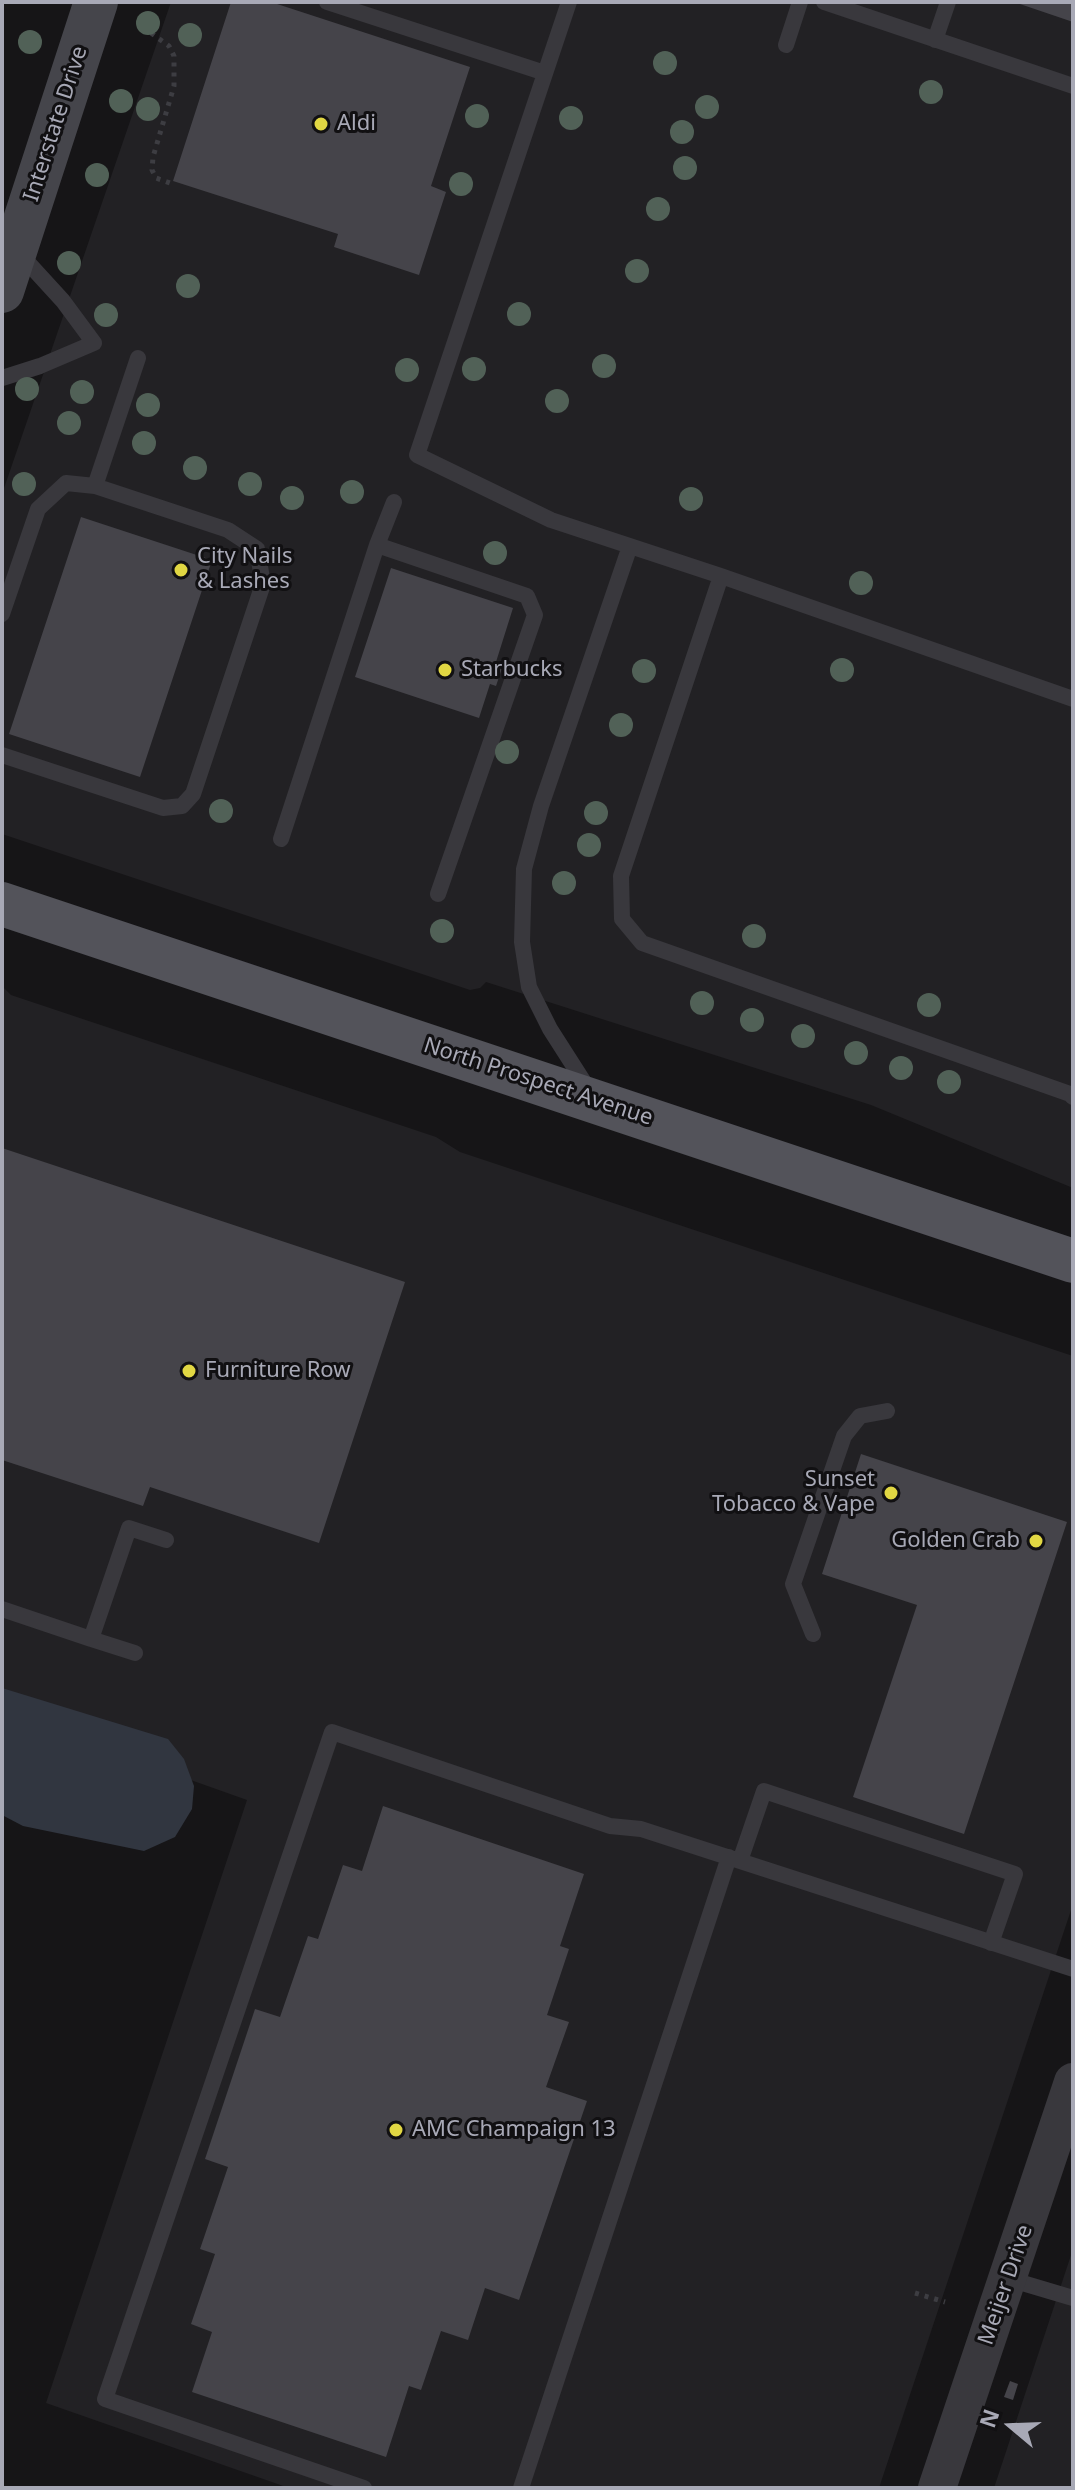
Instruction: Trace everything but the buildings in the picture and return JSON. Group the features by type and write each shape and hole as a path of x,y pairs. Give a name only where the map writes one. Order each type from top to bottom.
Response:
{"main road":[{"name":"Interstate Drive","path":"2,291 96,2"},
{"name":"North Prospect Avenue","path":"2,904 1073,1261"}],"street":[{"name":"Meijer Drive","path":"937,2488 1073,2082"}],"lane":[{"path":"327,2 545,73"},
{"path":"569,2 417,455 551,520 1073,699"},
{"path":"786,45 800,2"},
{"path":"824,2 1073,86"},
{"path":"935,40 948,2"},
{"path":"2,378 94,343 63,301 16,249"},
{"path":"95,486 138,358"},
{"path":"2,614 38,509 66,483 95,486 228,530 257,549 263,584 193,794 182,806 163,808 2,755"},
{"path":"281,839 377,545 394,502"},
{"path":"377,545 527,596 535,615 438,894"},
{"path":"596,1101 550,1029 529,987 522,942 524,869 541,806 630,546"},
{"path":"721,576 621,876 622,919 642,943 1073,1097"},
{"path":"813,1634 793,1584 844,1436 860,1416 887,1411"},
{"path":"91,1639 129,1528 166,1540"},
{"path":"2,1609 135,1653"},
{"path":"364,2488 105,2399 332,1732 610,1826 641,1829 1073,1969"},
{"path":"521,2488 735,1859 764,1791 1015,1874 991,1943"},
{"path":"1009,2279 1073,2298"}],"path":[{"path":"151,33 169,46 174,56 174,86 152,170 156,178 173,184"},
{"path":"915,2293 945,2302"}],"shaded area":[{"path":"171,2 1073,2 1073,1188 871,1105 486,982 480,988 470,990 2,834 2,494"},
{"path":"2,986 11,995 436,1137 460,1152 1073,1356 1073,1904 879,2488 289,2488 46,2403 247,1800 2,1713"},
{"path":"2,1688 168,1739 184,1759 194,1786 192,1809 175,1837 144,1851 23,1826 2,1815"},
{"path":"1073,2249 1073,2488 994,2488"}],"place":[{"name":"Aldi","path":"321,124"},
{"name":"City Nails & Lashes","path":"181,570"},
{"name":"Starbucks","path":"445,670"},
{"name":"Furniture Row","path":"189,1371"},
{"name":"Sunset Tobacco & Vape","path":"891,1493"},
{"name":"Golden Crab","path":"1036,1541"},
{"name":"AMC Champaign 13","path":"396,2130"}]}
